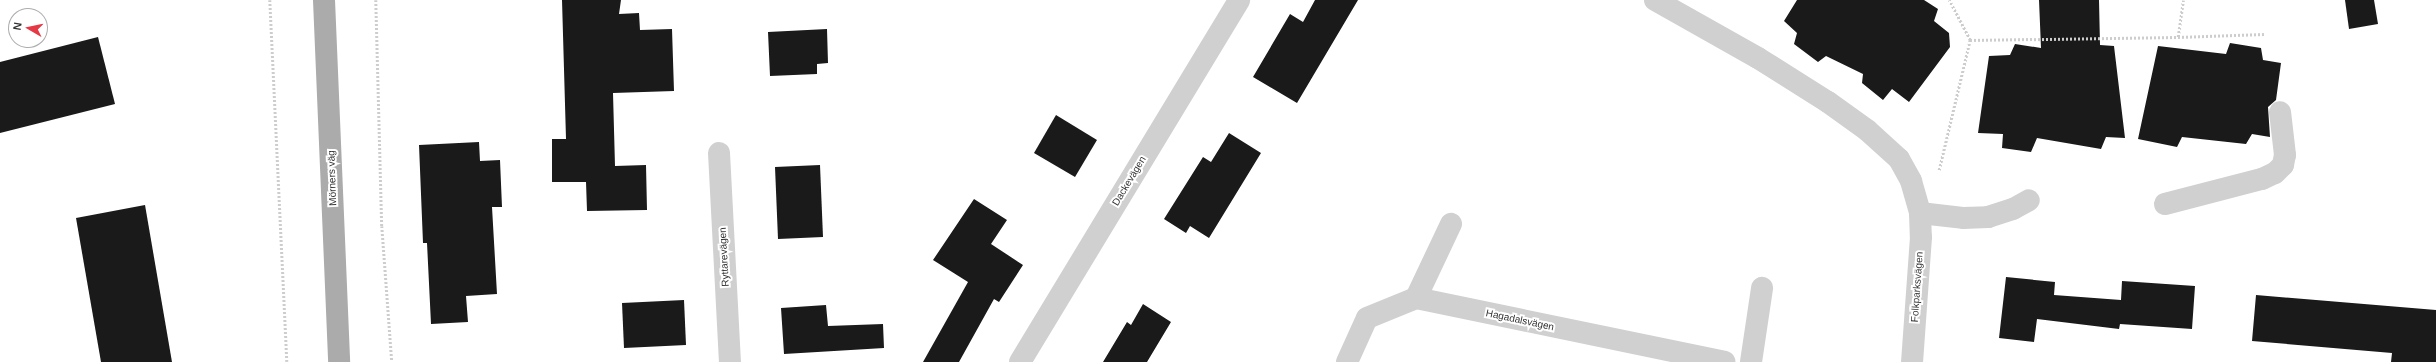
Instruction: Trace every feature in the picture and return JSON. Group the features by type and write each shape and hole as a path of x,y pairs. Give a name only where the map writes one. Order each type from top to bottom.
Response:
{"main road":[{"name":"Mörners väg","path":"324,0 340,360"}],"street":[{"name":"Dackevägen","path":"1020,362 1239,0"},
{"name":"Folkparksvägen","path":"1655,0 1789,77 1867,130 1899,159 1911,181 1920,212 1921,237 1912,362"},
{"path":"2165,204 2262,179 2274,174 2283,165 2285,155 2280,112"},
{"name":"Ryttarevägen","path":"719,153 730,362"},
{"path":"1920,212 1963,218 1988,217 2013,209 2029,200"},
{"path":"1347,362 1367,318 1416,298 1451,224"},
{"path":"1751,362 1762,288"},
{"name":"Hagadalsvägen","path":"1416,298 1724,362"}],"path":[{"path":"270,0 287,362"},
{"path":"376,0 382,226 392,362"},
{"path":"1920,212 1937,177 1970,40 1949,0"},
{"path":"2178,37 2183,0"},
{"path":"1970,40 2178,37 2264,34"}],"building":[{"path":"562,0 621,0 619,14 639,13 640,30 672,29 674,91 613,93 615,166 646,165 647,210 587,211 586,182 552,182 552,139 566,139"},
{"path":"1315,0 1358,0 1297,103 1253,77 1290,14 1303,22"},
{"path":"1797,0 1924,0 1938,9 1934,21 1949,33 1950,47 1909,102 1892,89 1883,100 1862,83 1863,74 1826,56 1818,62 1794,44 1797,33 1784,21"},
{"path":"2039,0 2099,0 2100,45 2114,46 2125,138 2106,137 2101,149 2037,138 2031,152 2002,148 2003,134 1978,133 1989,56 2010,55 2015,44 2041,48"},
{"path":"2345,0 2374,0 2378,24 2349,29"},
{"path":"827,29 828,63 817,64 817,74 770,76 768,32"},
{"path":"98,37 115,104 0,133 0,62"},
{"path":"2230,43 2261,48 2263,60 2281,63 2276,100 2268,107 2270,137 2252,134 2246,144 2182,137 2177,147 2138,139 2158,46 2226,54"},
{"path":"1056,115 1097,140 1075,177 1034,153"},
{"path":"1229,133 1261,153 1209,238 1190,226 1186,233 1164,219 1203,157 1211,162"},
{"path":"479,142 480,161 500,160 502,207 492,207 497,294 466,296 468,322 431,324 427,243 423,243 419,145"},
{"path":"820,165 823,237 778,239 775,167"},
{"path":"974,199 1007,220 991,244 1023,265 999,302 994,299 959,362 923,362 968,282 933,260"},
{"path":"145,205 172,362 101,362 76,218"},
{"path":"2006,277 2055,282 2054,295 2121,300 2122,281 2195,286 2192,329 2120,324 2119,329 2037,319 2034,342 1999,338"},
{"path":"2256,295 2436,310 2436,362 2391,362 2392,353 2252,341"},
{"path":"684,300 686,345 624,348 622,303"},
{"path":"1143,304 1171,322 1147,362 1103,362 1127,322 1131,325"},
{"path":"826,305 828,326 883,324 884,348 784,354 781,308"}]}
